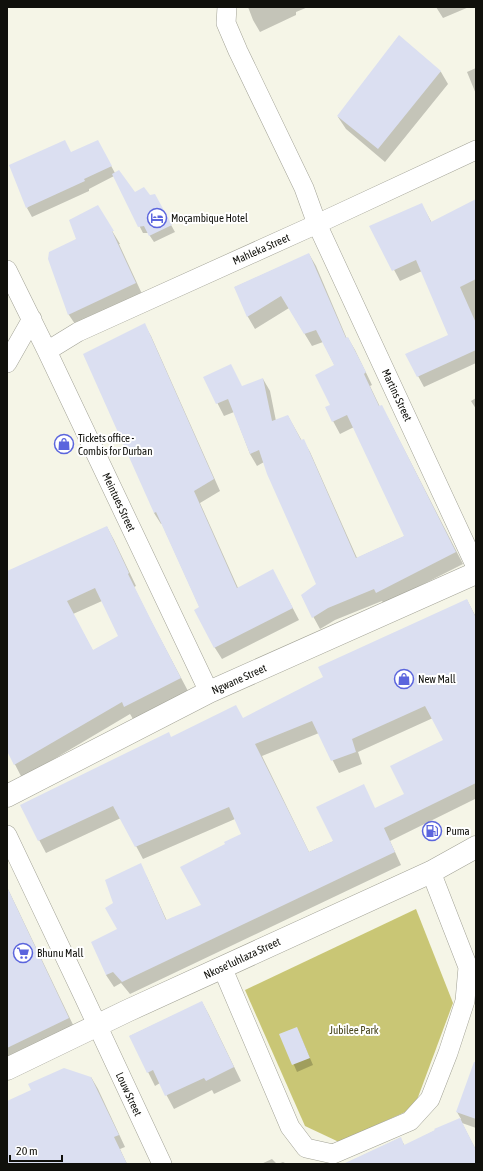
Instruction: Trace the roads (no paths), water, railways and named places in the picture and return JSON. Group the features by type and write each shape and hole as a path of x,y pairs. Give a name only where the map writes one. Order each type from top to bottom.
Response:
{"main road":[{"name":"Ngwane Street","path":"7,796 209,692 476,573"},
{"name":"Nkose'luhlaza Street","path":"7,1069 97,1025 431,872 476,847"}],"street":[{"name":"Martins Street","path":"227,7 226,23 238,51 304,188 317,224 476,567"},
{"name":"Mahleka Street","path":"48,351 78,332 476,150"},
{"name":"Meintues Street","path":"7,270 13,298 32,319 48,351 209,692"},
{"path":"7,363 32,319"},
{"name":"Louw Street","path":"7,835 162,1164"},
{"path":"222,967 290,1127 306,1148 333,1154 410,1121 430,1100 448,1053 465,1001 468,967 431,872"}],"place":[{"name":"Moçambique Hotel","path":"157,218"},
{"name":"Tickets office - Combis for Durban","path":"64,444"},
{"name":"New Mall","path":"404,679"},
{"name":"Puma","path":"432,831"},
{"name":"Bhunu Mall","path":"23,953"}],"park label":[{"name":"Jubilee Park","path":"354,1030"}]}
